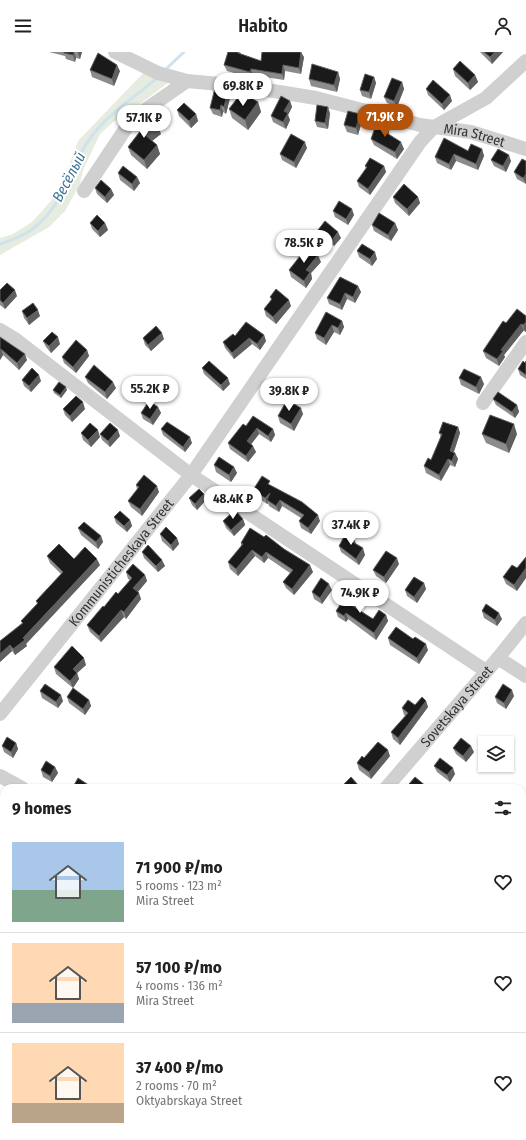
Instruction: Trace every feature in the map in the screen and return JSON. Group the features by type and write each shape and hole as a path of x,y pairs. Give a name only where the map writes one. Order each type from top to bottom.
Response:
{"street":[{"name":"Mira Street","path":"115,52 162,74 187,81 242,86 316,98 434,127 471,132 526,149"},
{"name":"Kommunisticheskaya Street","path":"0,714 191,475 420,142 434,127 486,98 526,62"},
{"path":"84,191 132,119 187,81"},
{"path":"0,330 15,339 191,475 486,671"},
{"path":"483,402 526,342"},
{"name":"Sovetskaya Street","path":"389,784 498,658 526,623"},
{"path":"498,658 526,676"},
{"path":"0,776 15,784"}],"shaded area":[{"path":"148,68 173,79 131,111 113,122 100,134 83,170 80,184 65,211 49,227 0,255 0,238 13,234 32,222 50,202 68,169 78,141"}],"building":[{"path":"64,52 74,52 73,55"},
{"path":"228,52 238,52 261,61 262,52 301,52 299,68 283,65 282,74 251,69 250,72 224,65"},
{"path":"484,52 495,52 490,57"},
{"path":"98,53 117,65 112,79 90,70"},
{"path":"460,61 475,75 468,83 453,69"},
{"path":"312,64 338,72 334,85 309,79"},
{"path":"365,74 374,77 369,92 360,90"},
{"path":"392,78 402,82 394,101 384,97"},
{"path":"433,80 450,95 442,104 426,89"},
{"path":"215,88 228,91 224,107 221,105 220,110 210,108"},
{"path":"244,95 249,100 251,98 258,102 245,120 229,109 239,96 242,98"},
{"path":"281,96 290,101 284,111 288,113 283,122 271,116"},
{"path":"184,103 196,114 189,121 177,110"},
{"path":"317,105 328,107 325,123 315,121"},
{"path":"348,111 360,114 356,128 344,125"},
{"path":"148,114 158,125 145,135 157,145 144,160 128,147 145,125 141,120"},
{"path":"377,122 387,126 385,132 401,142 395,152 371,139"},
{"path":"291,134 305,142 294,162 280,154"},
{"path":"444,138 468,151 471,144 482,149 476,164 454,154 449,164 435,157"},
{"path":"498,149 509,155 503,166 491,160"},
{"path":"370,158 384,166 368,189 357,181 367,167 365,166"},
{"path":"522,159 526,161 526,174 523,178 514,172"},
{"path":"123,166 137,177 132,184 118,173"},
{"path":"101,180 111,189 105,197 95,188"},
{"path":"404,184 418,197 407,209 393,197"},
{"path":"339,201 352,209 346,219 333,211"},
{"path":"379,213 395,223 388,235 372,225"},
{"path":"97,215 105,223 98,231 90,223"},
{"path":"325,221 338,232 332,240 318,230"},
{"path":"362,244 375,252 370,259 357,251"},
{"path":"308,246 318,255 306,270 310,272 304,281 289,270"},
{"path":"340,277 358,286 353,297 345,293 340,304 327,298"},
{"path":"7,283 15,290 3,303 0,300 0,290"},
{"path":"276,289 289,300 273,317 264,309 272,299 270,297"},
{"path":"33,303 38,310 27,318 22,311"},
{"path":"517,309 526,316 526,322 523,325 521,324 501,350 503,351 497,359 483,351 503,321 506,323"},
{"path":"326,312 342,321 338,328 332,325 324,338 315,333"},
{"path":"246,322 264,335 257,344 249,338 232,353 223,342 233,334 235,336"},
{"path":"156,326 162,333 148,345 143,338"},
{"path":"52,332 58,337 49,346 43,341"},
{"path":"0,337 25,354 17,363 1,349 0,350"},
{"path":"76,340 87,350 73,367 62,357"},
{"path":"209,361 228,378 221,385 202,368"},
{"path":"523,361 525,363 526,361 526,375 518,369"},
{"path":"94,365 113,382 105,392 85,377"},
{"path":"32,368 39,375 29,386 22,380"},
{"path":"464,369 481,377 476,387 459,378"},
{"path":"275,379 290,392 285,398 270,386"},
{"path":"59,382 66,387 60,395 53,390"},
{"path":"498,392 517,405 512,412 493,399"},
{"path":"76,396 83,402 70,416 63,409"},
{"path":"287,400 301,408 291,424 278,416"},
{"path":"149,401 158,407 150,419 141,413"},
{"path":"490,415 514,424 506,444 482,434"},
{"path":"253,416 273,429 268,436 257,428 247,441 253,446 246,456 228,443 243,424 246,426"},
{"path":"167,422 190,437 183,447 161,429"},
{"path":"443,422 458,427 450,451 455,453 452,461 448,459 439,475 424,466 428,458 431,460 442,434 439,433"},
{"path":"90,423 98,430 88,440 81,433"},
{"path":"110,423 118,430 108,441 100,434"},
{"path":"219,457 234,467 229,475 214,465"},
{"path":"144,475 157,486 140,509 128,501 139,487 136,485"},
{"path":"262,476 270,481 268,484 302,502 318,515 308,528 299,521 304,515 280,500 276,506 267,500 270,493 265,498 253,490"},
{"path":"199,489 204,494 195,504 189,498"},
{"path":"235,510 243,519 231,530 223,521"},
{"path":"120,511 130,520 124,526 114,517"},
{"path":"84,522 101,536 96,542 78,528"},
{"path":"166,527 177,538 171,545 160,534"},
{"path":"250,528 264,537 266,535 284,549 310,565 292,589 283,582 293,570 266,552 262,557 252,550 236,569 228,562 243,544 241,543"},
{"path":"346,533 353,537 351,541 363,548 356,559 339,546"},
{"path":"59,544 74,559 85,547 97,559 23,638 25,640 13,649 10,645 0,654 0,641 23,623 21,621 38,603 36,601 63,572 47,556"},
{"path":"148,545 162,560 156,566 142,552"},
{"path":"386,551 397,558 384,577 373,570"},
{"path":"526,557 526,568 514,585 503,577 512,565 517,568"},
{"path":"133,564 145,575 133,588 139,593 124,612 121,610 99,636 87,625 116,592 118,594 132,578 126,572"},
{"path":"414,577 424,583 414,597 405,590"},
{"path":"321,578 329,584 320,598 312,592"},
{"path":"348,593 356,598 351,605 373,619 379,610 386,615 374,633 346,613 344,616 336,611"},
{"path":"486,604 499,613 495,620 482,611"},
{"path":"396,627 413,639 415,637 426,644 417,658 388,638"},
{"path":"72,646 84,658 73,669 77,673 70,681 54,667"},
{"path":"45,684 61,695 56,702 40,691"},
{"path":"503,684 512,690 504,703 495,697"},
{"path":"73,688 89,700 83,709 67,697"},
{"path":"422,697 426,701 398,738 391,732 408,713 402,708 408,700 415,705"},
{"path":"7,737 16,743 11,752 2,746"},
{"path":"461,738 471,746 463,756 453,748"},
{"path":"378,742 388,750 369,772 357,763 362,756 364,758"},
{"path":"440,758 453,768 447,775 434,766"},
{"path":"46,761 55,767 50,776 41,770"},
{"path":"351,777 357,784 344,784"},
{"path":"415,777 423,784 409,784"},
{"path":"78,778 87,784 75,784"}],"waterway":[{"name":"Весёлый","path":"165,70 184,52"},
{"name":"Весёлый","path":"0,244 25,234 50,212 58,200 83,149 98,128 157,78"}]}
